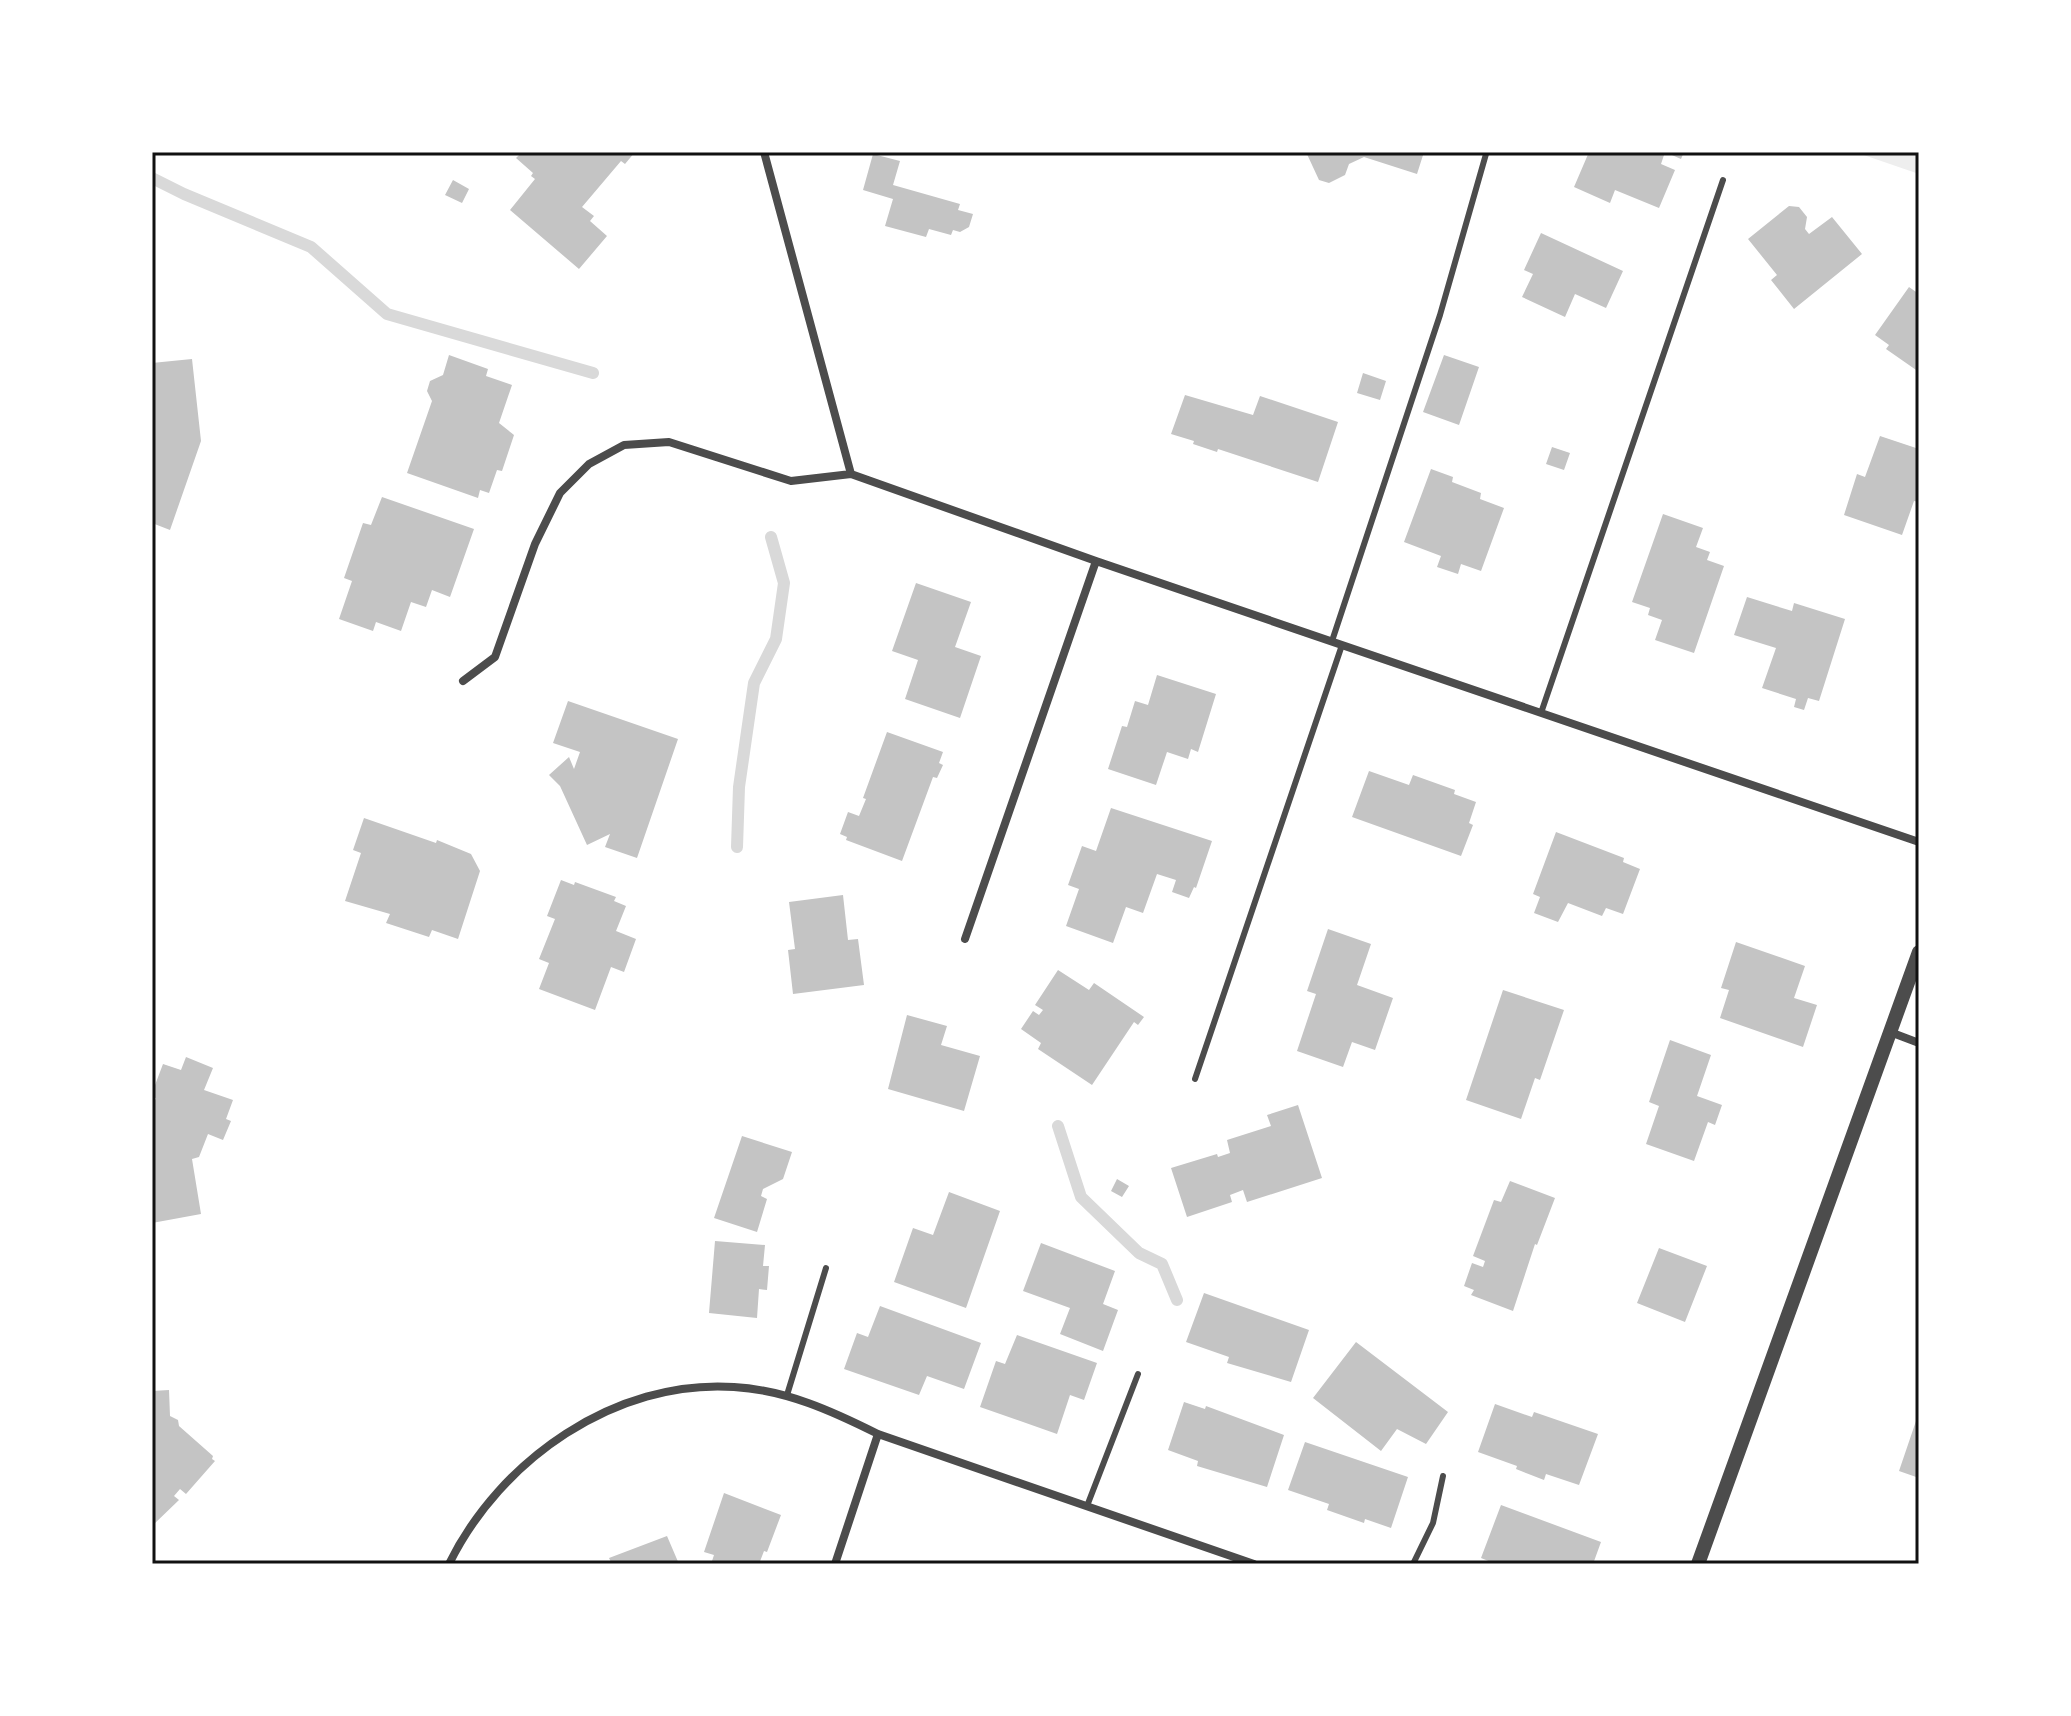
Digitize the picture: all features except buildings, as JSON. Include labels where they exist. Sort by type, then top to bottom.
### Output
[{"type":"street","points":[[764,152],[851,474]]},
{"type":"street","points":[[463,681],[495,657],[535,544],[560,493],[589,464],[624,445],[669,442],[791,481],[851,474],[1096,561],[1919,842]]},
{"type":"street","points":[[965,939],[1096,561]]},
{"type":"street","points":[[1698,1564],[1919,952]]},
{"type":"street","points":[[1890,1032],[1919,1043]]},
{"type":"street","points":[[449,1564],[484,1507],[518,1471],[557,1439],[600,1414],[642,1398],[687,1389],[733,1386],[787,1395],[878,1434],[1254,1564]]},
{"type":"street","points":[[835,1564],[878,1434]]},
{"type":"lane","points":[[1332,641],[1440,315],[1486,154]]},
{"type":"lane","points":[[1541,713],[1723,180]]},
{"type":"lane","points":[[1195,1079],[1342,645]]},
{"type":"lane","points":[[787,1395],[826,1268]]},
{"type":"lane","points":[[1087,1506],[1138,1374]]},
{"type":"lane","points":[[1413,1564],[1433,1523],[1443,1476]]},
{"type":"shaded area","points":[[1855,152],[1919,152],[1919,174]]},
{"type":"waterway","points":[[152,178],[311,247],[387,314],[593,373]]},
{"type":"waterway","points":[[737,847],[739,787],[754,683],[776,639],[784,583],[771,537]]},
{"type":"waterway","points":[[1058,1126],[1081,1197],[1139,1253],[1162,1264],[1177,1300]]}]
